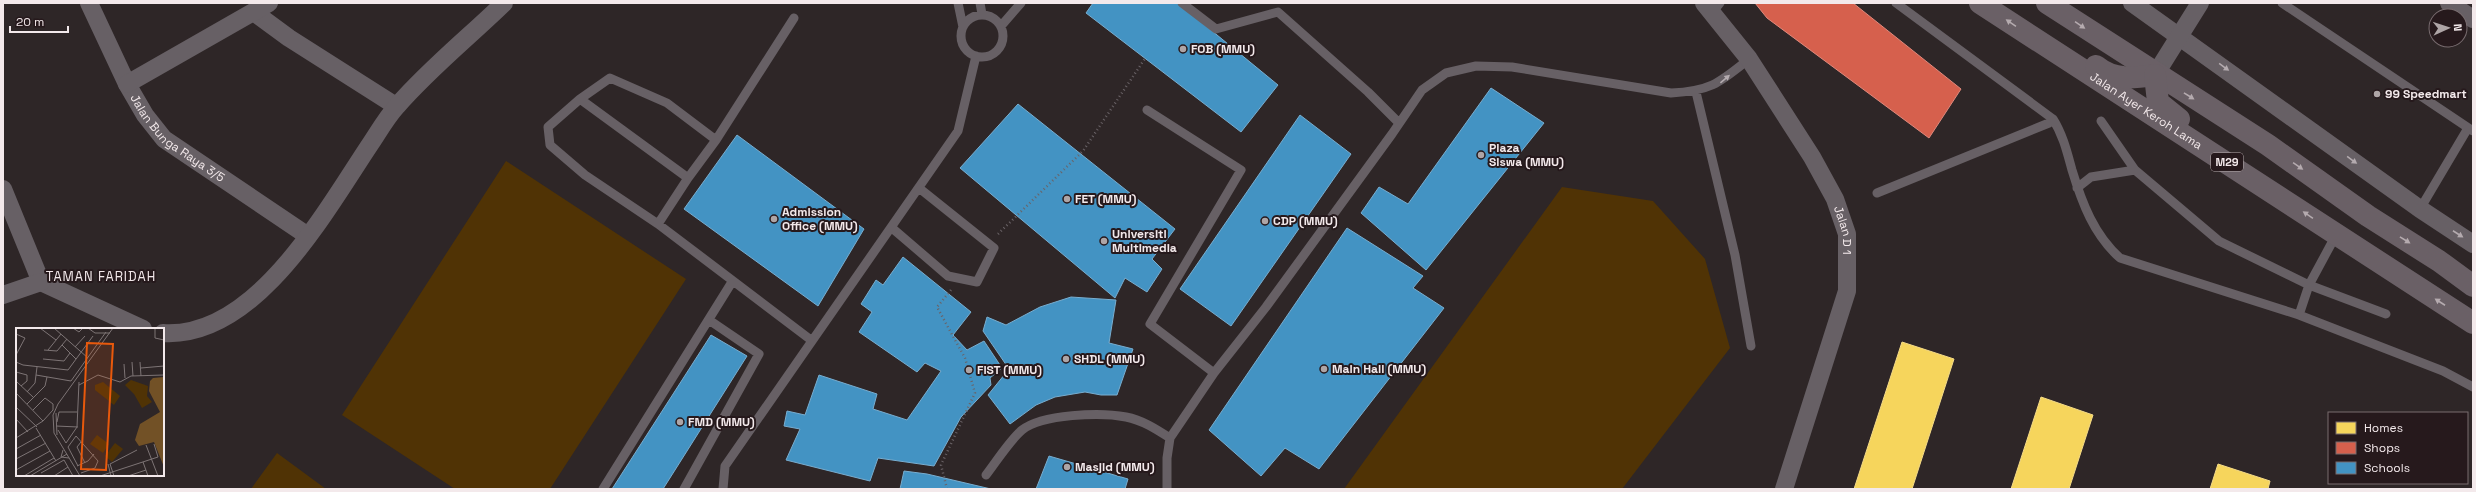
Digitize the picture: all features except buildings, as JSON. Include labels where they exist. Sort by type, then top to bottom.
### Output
[{"type":"main road","name":"Jalan Ayer Keroh Lama","points":[[1980,3],[2233,165],[2473,323]]},
{"type":"main road","points":[[2047,3],[2156,75],[2268,146],[2368,216],[2439,261],[2473,286]]},
{"type":"main road","points":[[2034,39],[2056,40],[2100,70],[2114,76],[2131,79],[2156,75]]},
{"type":"main road","points":[[2156,75],[2158,102],[2174,116],[2204,135],[2233,165]]},
{"type":"street","name":"Jalan Bunga Raya 3/5","points":[[89,3],[127,84],[145,115],[164,139],[308,236]]},
{"type":"street","points":[[164,333],[175,334],[199,328],[234,312],[265,288],[308,236],[396,106],[504,3]]},
{"type":"street","points":[[2132,3],[2181,36],[2420,210],[2473,244]]},
{"type":"street","points":[[2156,75],[2200,3]]},
{"type":"street","points":[[2449,3],[2473,19]]},
{"type":"street","name":"Jalan D 1","points":[[1712,6],[1749,59],[1815,164],[1835,200],[1847,234],[1847,291],[1784,489]]},
{"type":"street","points":[[127,84],[262,8],[289,38],[396,106]]},
{"type":"street","points":[[3,189],[41,282],[140,328]]},
{"type":"street","points":[[3,295],[41,282]]},
{"type":"lane","points":[[958,3],[963,27],[961,39],[966,50],[976,56],[986,57],[995,53],[1001,45],[1003,36],[1001,26],[993,17],[982,14],[970,18],[963,27]]},
{"type":"lane","points":[[980,3],[982,14]]},
{"type":"lane","points":[[1001,26],[1021,3]]},
{"type":"lane","points":[[1182,3],[1216,29],[1278,12],[1368,92],[1399,123]]},
{"type":"lane","points":[[1896,3],[2053,119],[2061,130],[2077,188],[2088,216],[2103,240],[2120,258],[2299,314],[2443,371],[2473,387]]},
{"type":"lane","points":[[2282,3],[2471,130],[2420,210]]},
{"type":"lane","points":[[658,224],[688,178],[716,140],[794,18]]},
{"type":"lane","points":[[723,489],[725,466],[811,340],[892,228],[958,131],[976,56]]},
{"type":"lane","points":[[1167,489],[1167,458],[1170,438],[1214,373],[1266,307],[1422,90],[1446,73],[1476,66],[1512,67],[1671,93],[1696,92],[1719,84],[1749,59]]},
{"type":"lane","points":[[716,140],[667,103],[610,78],[580,99],[548,127],[550,145],[585,175],[658,224],[732,282],[811,340]]},
{"type":"lane","points":[[1696,92],[1735,255],[1751,346]]},
{"type":"lane","points":[[580,99],[688,178]]},
{"type":"lane","points":[[1147,110],[1241,170],[1150,324],[1214,373]]},
{"type":"lane","points":[[1877,193],[2049,123],[2053,119]]},
{"type":"lane","points":[[2101,121],[2135,170],[2219,241],[2310,285],[2386,314]]},
{"type":"lane","points":[[2077,188],[2091,177],[2135,170]]},
{"type":"lane","points":[[892,228],[948,276],[977,282],[994,248],[919,188]]},
{"type":"lane","points":[[2299,314],[2310,285],[2337,234]]},
{"type":"lane","points":[[603,489],[732,282]]},
{"type":"lane","points":[[684,489],[759,354],[708,320]]},
{"type":"lane","points":[[986,475],[1022,430],[1049,418],[1082,415],[1126,417],[1148,424],[1170,438]]},
{"type":"path","points":[[995,238],[1083,150],[1146,57]]},
{"type":"path","points":[[947,489],[941,465],[975,393],[965,358],[937,307],[956,284]]},
{"type":"shaded area","points":[[506,161],[686,279],[550,489],[455,489],[342,415]]},
{"type":"shaded area","points":[[1562,187],[1653,201],[1705,259],[1730,348],[1622,489],[1344,489]]},
{"type":"shaded area","points":[[277,453],[326,489],[251,489]]},
{"type":"place","name":"FOB (MMU)","points":[[1183,49]]},
{"type":"place","name":"99 Speedmart","points":[[2377,94]]},
{"type":"place","name":"Plaza Siswa (MMU)","points":[[1481,155]]},
{"type":"place","name":"FET (MMU)","points":[[1067,199]]},
{"type":"place","name":"Admission Office (MMU)","points":[[774,219]]},
{"type":"place","name":"CDP (MMU)","points":[[1265,221]]},
{"type":"place","name":"Universiti Multimedia","points":[[1104,241]]},
{"type":"place","name":"SHDL (MMU)","points":[[1066,359]]},
{"type":"place","name":"Main Hall (MMU)","points":[[1324,369]]},
{"type":"place","name":"FIST (MMU)","points":[[969,370]]},
{"type":"place","name":"FMD (MMU)","points":[[680,422]]},
{"type":"place","name":"Masjid (MMU)","points":[[1067,467]]},
{"type":"district","name":"TAMAN FARIDAH","points":[[101,276]]}]
